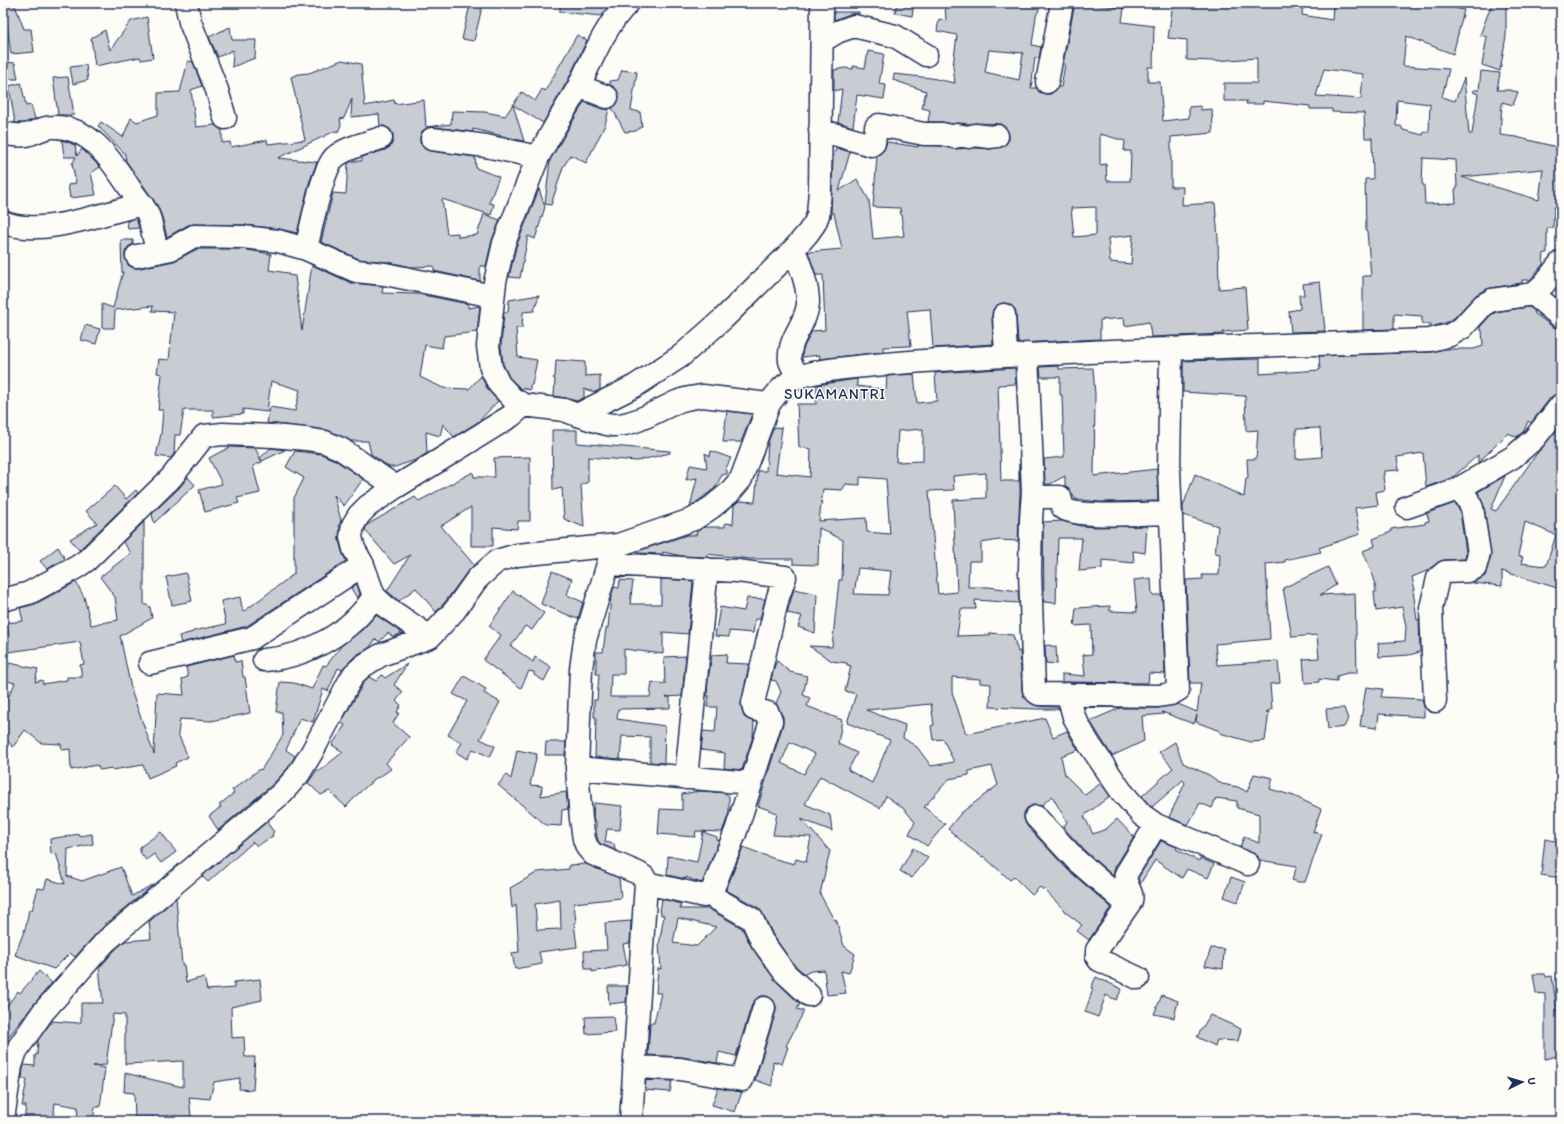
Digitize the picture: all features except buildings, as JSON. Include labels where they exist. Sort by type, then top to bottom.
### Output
[{"type":"street","points":[[186,3],[190,22],[217,90],[225,118]]},
{"type":"street","points":[[628,3],[620,11],[604,36],[579,86],[538,157],[504,244],[493,296],[488,346],[491,368],[499,384],[513,399],[524,405],[564,410],[612,425],[630,422],[692,397],[703,396],[770,404]]},
{"type":"street","points":[[577,415],[636,386],[681,356],[724,318],[794,249],[815,223],[818,214],[820,190],[822,3]]},
{"type":"street","points":[[1047,82],[1062,3]]},
{"type":"street","points":[[822,41],[837,32],[854,26],[895,36],[926,55]]},
{"type":"street","points":[[579,86],[607,97]]},
{"type":"street","points":[[820,130],[870,145],[874,143],[876,127],[879,125],[924,134],[942,134],[955,137],[957,135],[969,137],[975,135],[989,137],[997,136]]},
{"type":"street","points":[[3,133],[23,135],[31,134],[46,127],[52,126],[82,134],[96,143],[110,159],[142,204],[150,220],[147,254],[179,246],[189,238],[202,235],[243,236],[265,239],[306,249],[356,271],[385,274],[493,296]]},
{"type":"street","points":[[306,249],[325,175],[330,162],[336,156],[346,151],[381,138]]},
{"type":"street","points":[[432,139],[486,146],[538,157]]},
{"type":"street","points":[[3,222],[13,226],[44,227],[93,217],[142,204]]},
{"type":"street","points":[[794,249],[803,275],[808,303],[802,322],[793,338],[791,348],[790,362],[799,377]]},
{"type":"street","points":[[3,1119],[11,1066],[16,1051],[48,1006],[106,941],[281,794],[298,775],[312,752],[335,705],[354,674],[363,666],[381,655],[430,637],[455,610],[477,578],[497,561],[517,554],[618,544],[694,519],[712,507],[729,493],[741,479],[770,404],[775,396],[785,385],[799,377],[835,369],[860,366],[1016,355],[1171,348],[1296,346],[1430,340],[1450,335],[1462,328],[1483,306],[1492,300],[1533,294],[1544,284],[1561,262]]},
{"type":"street","points":[[1533,294],[1561,317]]},
{"type":"street","points":[[1004,315],[1016,355],[1033,497],[1031,520],[1031,577],[1034,690],[1039,694],[1158,696],[1171,694],[1178,690],[1169,470],[1171,348]]},
{"type":"street","points":[[430,637],[379,601],[354,549],[351,536],[353,525],[358,515],[368,506],[511,416],[524,405]]},
{"type":"street","points":[[1407,508],[1458,489],[1513,457],[1526,447],[1561,406]]},
{"type":"street","points":[[3,600],[28,593],[77,567],[87,560],[171,478],[204,436],[223,434],[273,436],[325,442],[341,449],[396,487]]},
{"type":"street","points":[[1435,701],[1431,608],[1438,578],[1445,572],[1468,571],[1475,568],[1479,553],[1470,502],[1458,489]]},
{"type":"street","points":[[1033,497],[1060,497],[1063,508],[1075,513],[1171,513]]},
{"type":"street","points":[[618,544],[608,564],[585,640],[581,669],[577,768],[581,819],[584,840],[587,847],[593,854],[638,873],[644,877],[646,883],[631,1121]]},
{"type":"street","points":[[608,564],[737,571],[785,577],[778,597],[753,703],[754,709],[768,713],[771,721],[736,831],[712,891],[704,896],[646,883]]},
{"type":"street","points":[[150,663],[252,638],[363,565]]},
{"type":"street","points":[[686,778],[707,569]]},
{"type":"street","points":[[264,660],[290,656],[308,650],[322,643],[356,619],[366,608],[379,601]]},
{"type":"street","points":[[1068,694],[1074,716],[1089,744],[1121,791],[1142,815],[1156,825],[1248,864]]},
{"type":"street","points":[[577,768],[751,783]]},
{"type":"street","points":[[1036,817],[1077,861],[1128,906]]},
{"type":"street","points":[[1138,978],[1099,960],[1097,957],[1097,950],[1132,898],[1125,882],[1126,874],[1156,825]]},
{"type":"street","points":[[708,894],[752,919],[762,941],[785,973],[809,995]]},
{"type":"street","points":[[634,1067],[680,1069],[742,1080],[764,1008]]},
{"type":"district","name":"SUKAMANTRI","points":[[835,394]]}]
